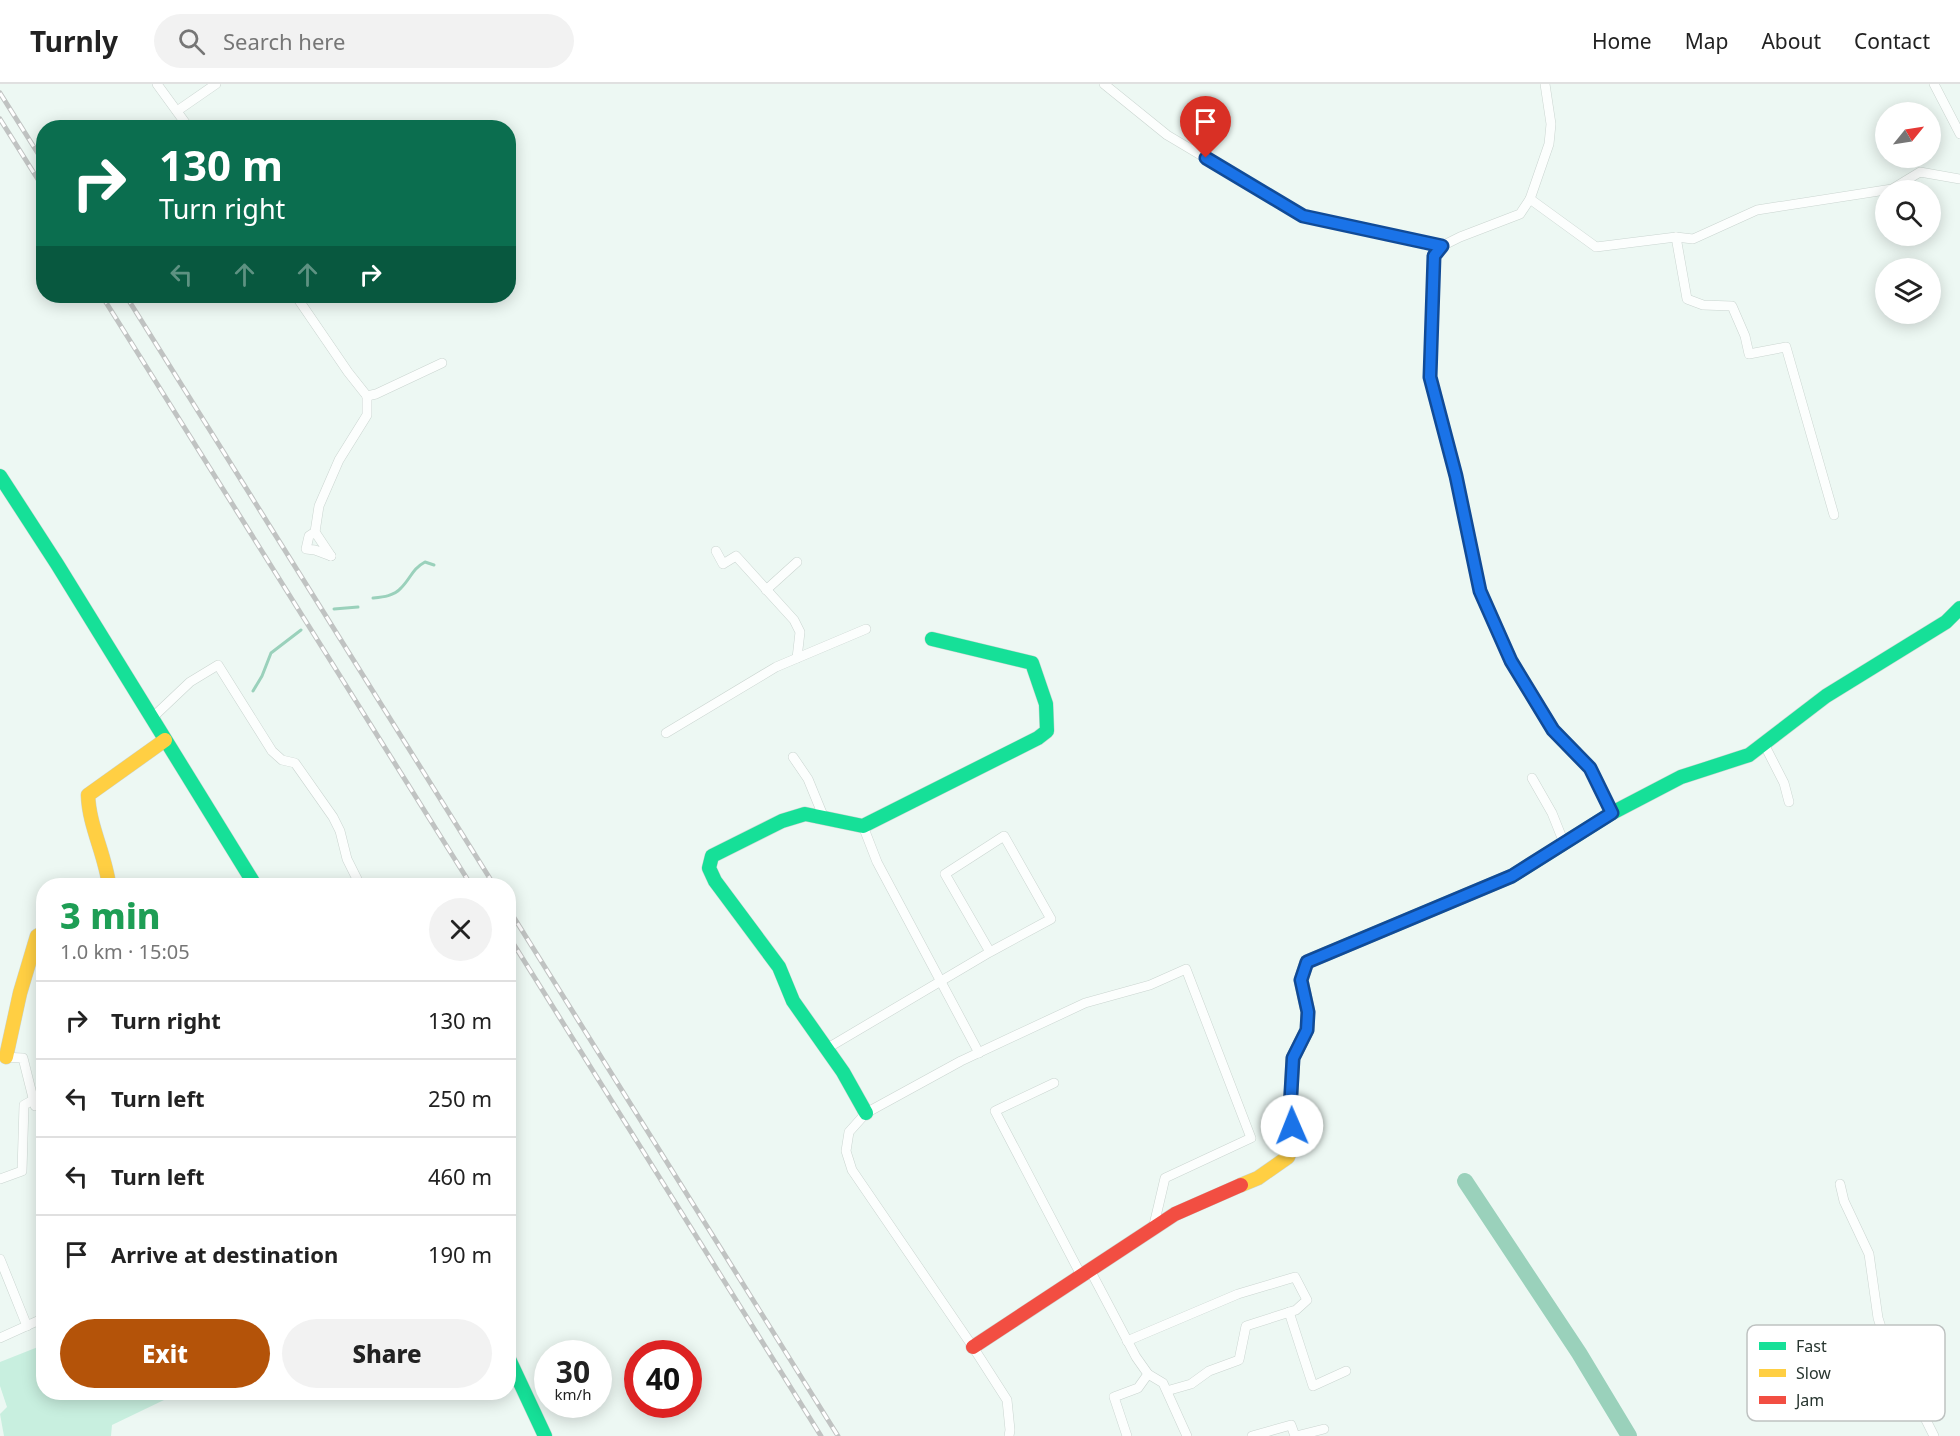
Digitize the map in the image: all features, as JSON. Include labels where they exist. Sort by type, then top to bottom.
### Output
[{"type":"street","points":[[157,84],[183,120]]},
{"type":"street","points":[[177,111],[216,84]]},
{"type":"street","points":[[1104,84],[1167,135],[1303,216],[1442,246]]},
{"type":"street","points":[[1545,84],[1551,124],[1549,144],[1530,199],[1520,214],[1442,246],[1434,256],[1430,377],[1456,476],[1480,591],[1511,661],[1553,730],[1590,768],[1612,813]]},
{"type":"street","points":[[1934,84],[1960,134]]},
{"type":"street","points":[[1530,199],[1596,247],[1676,237],[1693,239],[1757,210],[1892,189],[1920,172],[1960,178]]},
{"type":"street","points":[[1676,237],[1687,299],[1703,304],[1732,306],[1745,336],[1749,354],[1786,347],[1834,515]]},
{"type":"street","points":[[301,303],[367,396],[367,415],[339,460],[319,506],[315,532]]},
{"type":"street","points":[[367,396],[442,363]]},
{"type":"street","points":[[0,476],[57,564],[251,878]]},
{"type":"street","points":[[716,551],[723,564],[736,556],[794,620],[800,632],[797,658]]},
{"type":"street","points":[[766,590],[797,562]]},
{"type":"street","points":[[973,1347],[1175,1214],[1258,1178],[1288,1157],[1293,1141],[1290,1110],[1293,1058],[1307,1030],[1308,1012],[1301,980],[1307,962],[1512,876],[1612,813],[1681,777],[1749,755],[1826,696],[1946,622],[1960,608]]},
{"type":"street","points":[[666,734],[776,667],[866,629]]},
{"type":"street","points":[[866,1113],[843,1072],[794,1001],[778,967],[715,881],[709,868],[712,856],[782,821],[805,814],[863,826],[1038,738],[1047,731],[1049,714],[1032,663],[932,639]]},
{"type":"street","points":[[152,718],[190,682],[218,665],[272,751],[282,760],[295,763],[333,817],[340,831],[347,859],[356,878]]},
{"type":"street","points":[[109,878],[108,868],[87,810],[88,795],[165,740]]},
{"type":"street","points":[[1764,744],[1784,783],[1789,802]]},
{"type":"street","points":[[793,756],[808,779],[824,818]]},
{"type":"street","points":[[1532,778],[1552,813],[1564,843]]},
{"type":"street","points":[[863,826],[877,862],[979,1053]]},
{"type":"street","points":[[826,1049],[990,952],[1051,919],[1004,836],[945,874],[990,952]]},
{"type":"street","points":[[36,939],[3,1057],[22,1058],[34,1106],[36,1105]]},
{"type":"street","points":[[1009,1436],[1007,1400],[852,1170],[846,1151],[849,1132],[866,1113],[896,1095],[979,1053],[1085,1003],[1150,985],[1186,969],[1251,1138],[1165,1178],[1153,1229]]},
{"type":"street","points":[[1054,1083],[995,1111],[1085,1273],[1148,1374],[1163,1383],[1187,1436]]},
{"type":"street","points":[[0,1179],[22,1171],[24,1104],[33,1100]]},
{"type":"street","points":[[1840,1184],[1844,1201],[1869,1254],[1880,1325]]},
{"type":"street","points":[[0,1259],[27,1326]]},
{"type":"street","points":[[1127,1341],[1238,1294],[1294,1277],[1307,1300],[1296,1310],[1246,1326],[1239,1360],[1209,1371],[1191,1384],[1170,1390]]},
{"type":"street","points":[[1289,1312],[1313,1386],[1346,1371]]},
{"type":"street","points":[[0,1338],[36,1322]]},
{"type":"street","points":[[1127,1436],[1114,1398],[1138,1388],[1148,1374]]},
{"type":"street","points":[[516,1376],[541,1435]]},
{"type":"street","points":[[1926,1421],[1934,1436]]},
{"type":"street","points":[[1252,1436],[1291,1425],[1296,1436],[1324,1429]]},
{"type":"green space","points":[[36,1348],[36,1400],[164,1400],[112,1425],[111,1436],[4,1436],[0,1414],[7,1407],[0,1386],[0,1362]]},
{"type":"waterway","points":[[373,598],[388,596],[398,591],[425,562],[434,565]]},
{"type":"waterway","points":[[334,609],[358,607]]},
{"type":"waterway","points":[[253,691],[271,653],[301,630]]},
{"type":"waterway","points":[[1465,1181],[1579,1353],[1629,1436]]},
{"type":"railway","points":[[0,93],[36,150]]},
{"type":"railway","points":[[0,119],[36,176]]},
{"type":"railway","points":[[106,303],[467,878]]},
{"type":"railway","points":[[130,303],[490,878]]},
{"type":"railway","points":[[516,921],[838,1436]]},
{"type":"railway","points":[[516,948],[821,1436]]},
{"type":"traffic: fast","points":[[0,476],[57,564],[251,878]]},
{"type":"traffic: fast","points":[[1326,954],[1512,876],[1612,813],[1681,777],[1749,755],[1826,696],[1946,622],[1960,608]]},
{"type":"traffic: fast","points":[[866,1113],[843,1072],[793,1001],[779,967],[715,881],[709,868],[712,856],[782,821],[805,814],[863,826],[1038,738],[1047,731],[1046,704],[1032,663],[932,639]]},
{"type":"traffic: fast","points":[[516,1374],[545,1436]]},
{"type":"traffic: slow","points":[[107,878],[91,818],[88,795],[165,740]]},
{"type":"traffic: slow","points":[[6,1057],[20,993],[36,939]]},
{"type":"traffic: slow","points":[[1241,1185],[1258,1178],[1288,1157],[1293,1141],[1290,1110],[1293,1058],[1307,1030],[1308,1012],[1301,980],[1307,962],[1326,954]]},
{"type":"traffic: jam","points":[[973,1347],[1175,1214],[1241,1185]]},
{"type":"route","points":[[1206,158],[1303,216],[1442,246],[1434,256],[1430,377],[1456,476],[1480,591],[1511,661],[1553,730],[1590,768],[1612,813],[1512,876],[1307,962],[1301,980],[1308,1012],[1307,1030],[1293,1058],[1290,1110],[1292,1126]]}]
